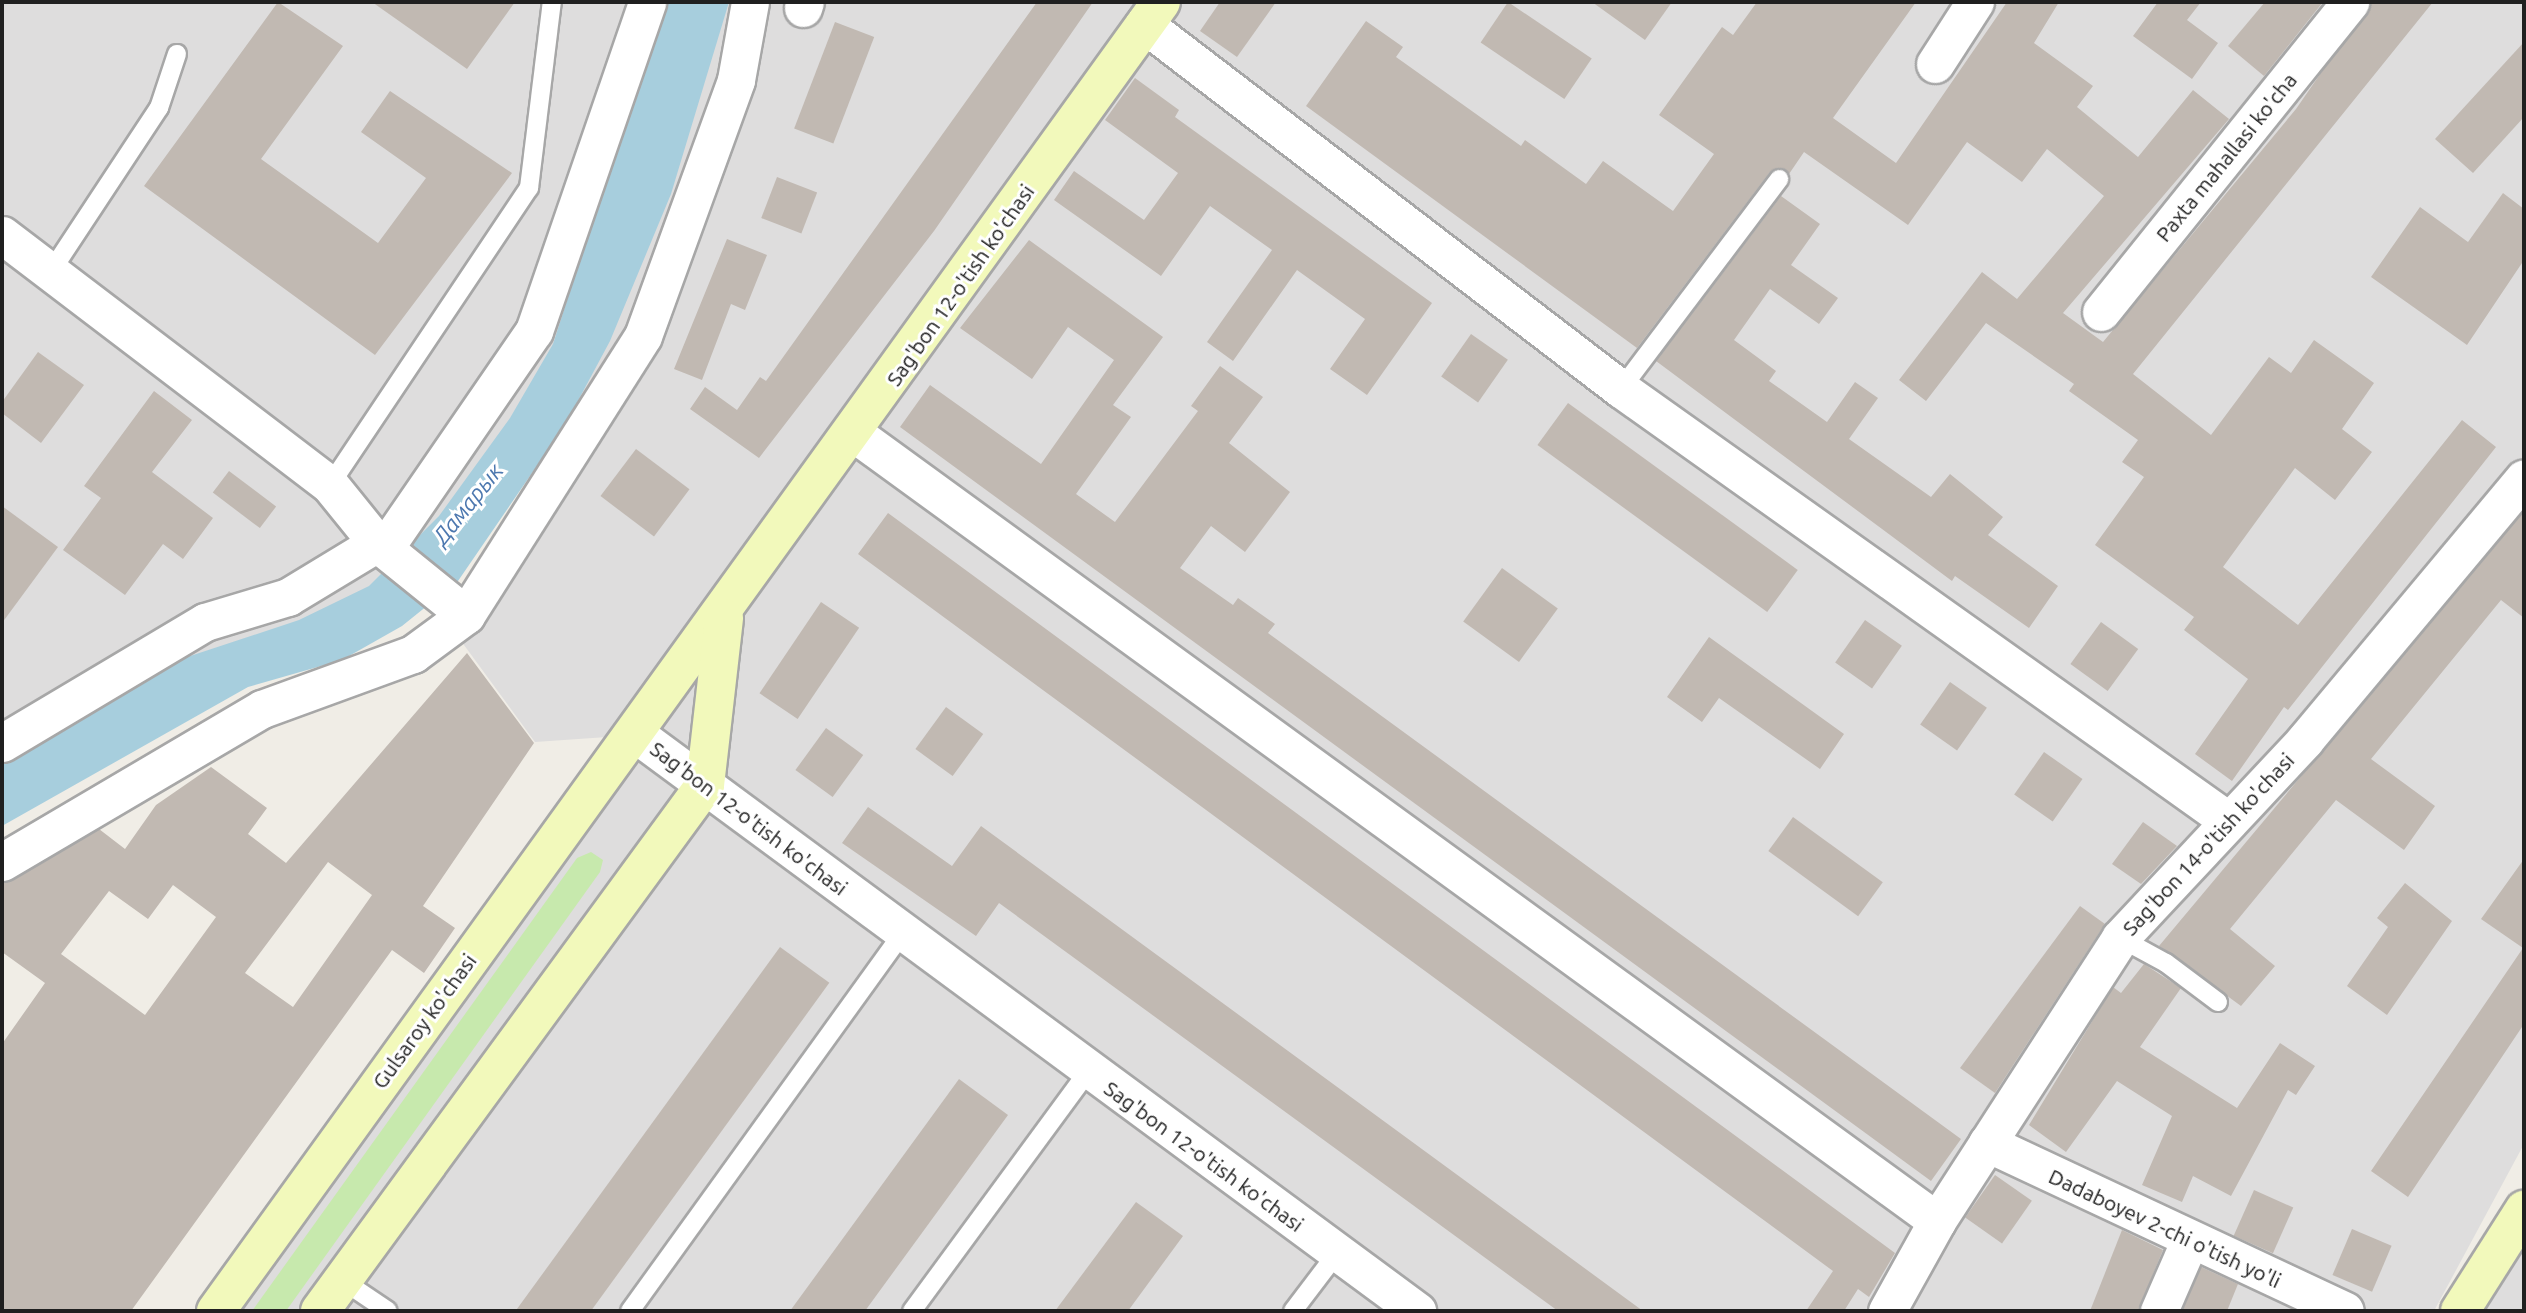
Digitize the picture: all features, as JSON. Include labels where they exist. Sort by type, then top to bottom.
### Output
[{"type":"main road","name":"Sag'bon 12-o'tish ko'chasi","points":[[637,735],[1153,13]]},
{"type":"main road","points":[[320,1311],[705,785],[724,614]]},
{"type":"main road","name":"Gulsaroy ko'chasi","points":[[216,1311],[637,735]]},
{"type":"main road","points":[[2460,1311],[2524,1210]]},
{"type":"street","points":[[2,743],[205,622],[288,597],[381,546],[534,331],[647,2]]},
{"type":"street","points":[[2,862],[262,709],[413,654],[466,615],[643,336],[736,80],[750,2]]},
{"type":"street","points":[[1935,64],[1975,2]]},
{"type":"street","name":"Paxta mahallasi ko'cha","points":[[2101,312],[2350,2]]},
{"type":"street","points":[[1153,13],[1621,389],[2226,819]]},
{"type":"street","points":[[2,235],[330,485],[381,546],[466,615]]},
{"type":"street","points":[[855,433],[1937,1222]]},
{"type":"street","name":"Sag'bon 14-o'tish ko'chasi","points":[[1888,1311],[1937,1222],[2120,938],[2226,819],[2305,740],[2524,478]]},
{"type":"street","name":"Sag'bon 12-o'tish ko'chasi","points":[[637,735],[1087,1071],[1417,1311]]},
{"type":"street","name":"Dadaboyev 2-chi o'tish yo'li","points":[[1987,1143],[2189,1242],[2345,1311]]},
{"type":"street","points":[[2159,1311],[2189,1242]]},
{"type":"lane","points":[[330,485],[529,188],[552,2]]},
{"type":"lane","points":[[50,272],[159,108],[177,54]]},
{"type":"lane","points":[[1621,389],[1779,179]]},
{"type":"lane","points":[[630,1311],[903,933]]},
{"type":"lane","points":[[2120,938],[2166,962],[2218,1002]]},
{"type":"lane","points":[[912,1311],[1087,1071]]},
{"type":"lane","points":[[1293,1311],[1337,1253]]},
{"type":"lane","points":[[342,1280],[388,1311]]},
{"type":"shaded area","points":[[2,2],[696,2],[613,258],[406,582],[2,789]]},
{"type":"shaded area","points":[[698,2],[2524,2],[2524,1144],[2434,1311],[216,1311],[636,735],[535,742],[453,630],[564,463],[526,437]]},
{"type":"shaded area","points":[[2524,1216],[2524,1311],[2476,1311]]},
{"type":"green space","points":[[591,852],[603,860],[600,872],[286,1311],[252,1311],[577,858]]},
{"type":"water","name":"Дамарык","points":[[663,2],[729,2],[671,194],[610,341],[565,425],[458,581],[402,626],[342,660],[248,687],[2,826],[2,762],[166,664],[299,620],[369,586],[439,516],[510,418],[553,344]]},
{"type":"building","points":[[278,2],[343,46],[261,159],[378,243],[426,178],[361,132],[390,91],[512,173],[375,355],[144,186]]},
{"type":"building","points":[[372,2],[515,2],[467,69]]},
{"type":"building","points":[[1037,2],[1093,2],[934,231],[759,458],[690,409],[705,387],[737,410],[760,377],[766,381]]},
{"type":"building","points":[[1220,2],[1276,2],[1237,57],[1200,31]]},
{"type":"building","points":[[1508,2],[1592,58],[1564,99],[1481,43]]},
{"type":"building","points":[[1592,2],[1672,2],[1645,40]]},
{"type":"building","points":[[1757,2],[1916,2],[1833,118],[1896,163],[2007,2],[2059,2],[2034,43],[2093,86],[2077,107],[2138,157],[2193,90],[2229,119],[2063,313],[2103,342],[2296,109],[2370,2],[2433,2],[2133,374],[2211,435],[2269,357],[2291,373],[2314,340],[2374,383],[2342,429],[2372,452],[2335,500],[2295,468],[2223,567],[2298,625],[2462,420],[2496,447],[2288,710],[2284,707],[2232,781],[2195,754],[2248,679],[2184,630],[2194,617],[2095,545],[2144,477],[2122,462],[2138,440],[2069,391],[2074,384],[1986,323],[1926,401],[1899,380],[1982,272],[2017,299],[2104,196],[2047,149],[2022,182],[1967,142],[1908,225],[1804,152],[1789,174],[1780,168],[1770,172],[1637,348],[1306,106],[1366,21],[1403,47],[1396,57],[1521,146],[1525,140],[1586,184],[1603,161],[1673,211],[1714,154],[1659,115],[1722,27],[1733,35]]},
{"type":"building","points":[[2158,2],[2201,2],[2187,20],[2218,43],[2192,79],[2133,36]]},
{"type":"building","points":[[2265,2],[2323,2],[2264,76],[2228,46]]},
{"type":"building","points":[[835,22],[874,37],[833,143],[794,128]]},
{"type":"building","points":[[2524,42],[2524,117],[2473,173],[2435,139]]},
{"type":"building","points":[[1135,78],[1179,110],[1175,117],[1432,303],[1367,395],[1330,369],[1365,319],[1297,270],[1233,361],[1207,342],[1272,250],[1210,206],[1161,276],[1054,200],[1074,171],[1144,220],[1178,173],[1105,120]]},
{"type":"building","points":[[777,177],[817,192],[801,233],[761,218]]},
{"type":"building","points":[[2503,193],[2524,209],[2524,260],[2467,345],[2371,277],[2420,207],[2468,242]]},
{"type":"building","points":[[1781,196],[1820,224],[1791,265],[1838,298],[1819,324],[1770,289],[1734,340],[1776,371],[1769,381],[1827,422],[1855,382],[1878,398],[1849,439],[1931,497],[1950,474],[2003,517],[1988,535],[2058,586],[2029,628],[1955,576],[1952,581],[1656,361]]},
{"type":"building","points":[[727,239],[767,255],[745,310],[731,304],[702,380],[674,369]]},
{"type":"building","points":[[1029,240],[1163,337],[1113,405],[1131,417],[1076,494],[1115,522],[1198,411],[1191,406],[1220,366],[1263,397],[1229,443],[1290,492],[1245,552],[1211,526],[1180,568],[1233,605],[1238,598],[1275,624],[1268,633],[1961,1139],[1931,1181],[900,427],[930,385],[1041,464],[1114,360],[1068,327],[1032,379],[960,328]]},
{"type":"building","points":[[1471,334],[1508,360],[1478,402],[1441,377]]},
{"type":"building","points":[[38,352],[84,385],[41,443],[2,413],[2,402]]},
{"type":"building","points":[[154,391],[192,420],[152,472],[213,518],[183,559],[163,544],[125,595],[63,550],[101,498],[84,486]]},
{"type":"building","points":[[1568,403],[1798,570],[1767,612],[1537,445]]},
{"type":"building","points":[[636,449],[690,489],[654,536],[600,496]]},
{"type":"building","points":[[229,471],[276,507],[260,528],[213,493]]},
{"type":"building","points":[[2,506],[58,547],[2,623]]},
{"type":"building","points":[[2524,510],[2524,618],[2501,600],[2371,759],[2435,806],[2404,850],[2336,800],[2230,929],[2275,966],[2241,1006],[2159,946]]},
{"type":"building","points":[[888,513],[1895,1253],[1869,1297],[1858,1289],[1844,1311],[1806,1311],[1833,1271],[858,554]]},
{"type":"building","points":[[1502,568],[1558,609],[1519,662],[1463,621]]},
{"type":"building","points":[[821,602],[859,628],[798,719],[759,693]]},
{"type":"building","points":[[1865,620],[1902,646],[1872,688],[1835,663]]},
{"type":"building","points":[[2101,622],[2138,649],[2108,691],[2070,664]]},
{"type":"building","points":[[1709,637],[1844,734],[1820,769],[1719,698],[1702,722],[1667,697]]},
{"type":"building","points":[[467,653],[534,743],[423,906],[455,928],[424,973],[392,950],[131,1311],[2,1311],[2,1044],[45,983],[2,952],[2,883],[99,829],[125,849],[156,805],[211,767],[267,808],[248,834],[286,863]],"holes":[[[328,862],[372,895],[293,1007],[245,973]],[[173,885],[216,917],[145,1015],[61,954],[109,891],[148,919]]]},
{"type":"building","points":[[1950,682],[1987,708],[1957,750],[1920,725]]},
{"type":"building","points":[[946,707],[983,734],[953,776],[915,749]]},
{"type":"building","points":[[826,728],[863,755],[833,797],[795,770]]},
{"type":"building","points":[[2044,752],[2083,779],[2053,822],[2014,795]]},
{"type":"building","points":[[868,807],[952,866],[981,826],[1643,1311],[1558,1311],[999,903],[976,936],[842,843]]},
{"type":"building","points":[[1793,817],[1883,882],[1858,916],[1768,851]]},
{"type":"building","points":[[2143,822],[2177,846],[2141,884],[2112,864]]},
{"type":"building","points":[[2524,859],[2524,1024],[2408,1197],[2371,1171],[2523,948],[2481,919]]},
{"type":"building","points":[[2405,883],[2452,921],[2387,1015],[2347,986],[2388,927],[2377,918]]},
{"type":"building","points":[[2080,906],[2105,924],[1995,1093],[1960,1068]]},
{"type":"building","points":[[780,947],[829,983],[591,1311],[516,1311]]},
{"type":"building","points":[[2144,964],[2181,988],[2140,1047],[2237,1108],[2280,1043],[2315,1066],[2296,1095],[2288,1090],[2231,1196],[2193,1176],[2182,1202],[2142,1185],[2172,1116],[2117,1081],[2066,1152],[2029,1125],[2113,987],[2121,993]]},
{"type":"building","points":[[959,1079],[1008,1115],[865,1311],[790,1311]]},
{"type":"building","points":[[1995,1175],[2032,1201],[2002,1243],[1965,1218]]},
{"type":"building","points":[[2254,1190],[2293,1207],[2273,1253],[2234,1236]]},
{"type":"building","points":[[1136,1202],[1183,1236],[1128,1311],[1055,1311]]},
{"type":"building","points":[[2352,1229],[2392,1246],[2372,1292],[2332,1275]]},
{"type":"building","points":[[2122,1230],[2163,1250],[2138,1311],[2090,1311]]},
{"type":"building","points":[[2201,1267],[2238,1284],[2227,1311],[2182,1311]]}]
